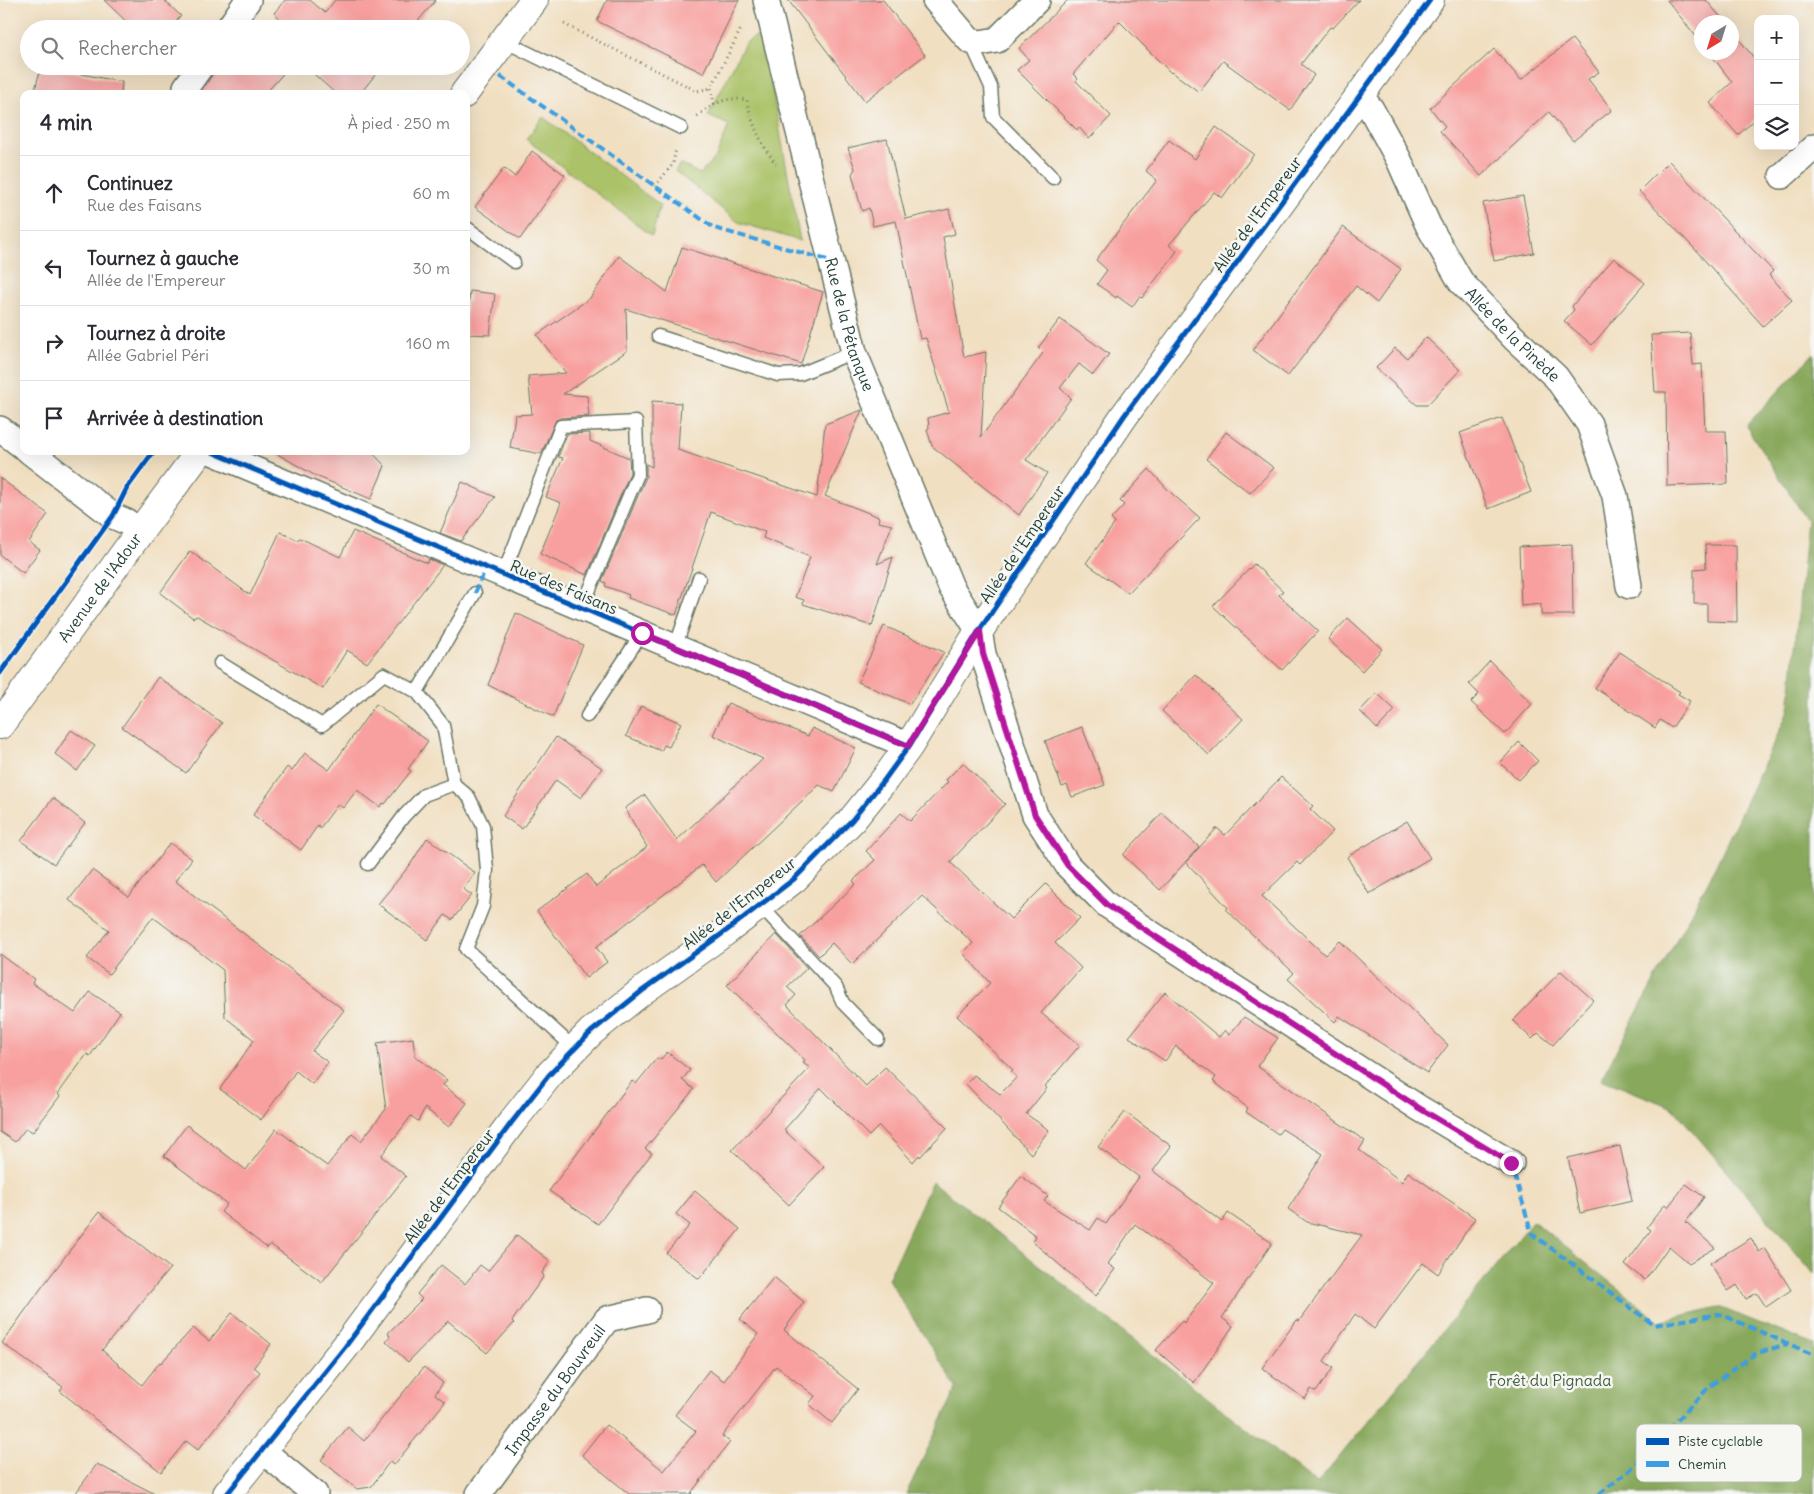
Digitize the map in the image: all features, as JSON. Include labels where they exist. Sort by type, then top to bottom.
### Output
[{"type":"street","points":[[234,20],[248,0]]},
{"type":"street","points":[[467,90],[534,0]]},
{"type":"street","name":"Rue de la Pétanque","points":[[766,0],[854,352],[951,587],[980,631]]},
{"type":"street","points":[[935,0],[970,42],[980,43],[997,40],[1037,0]]},
{"type":"street","name":"Allée de l'Empereur","points":[[227,1494],[345,1347],[549,1075],[591,1032],[642,990],[794,879],[852,820],[886,779],[980,631],[1124,416],[1430,0]]},
{"type":"street","points":[[186,86],[194,75]]},
{"type":"street","name":"Allée de la Pinède","points":[[1360,96],[1371,109],[1399,160],[1428,225],[1461,282],[1514,338],[1556,377],[1589,424],[1615,496],[1629,586]]},
{"type":"street","points":[[1782,176],[1814,148]]},
{"type":"street","points":[[0,428],[20,444]]},
{"type":"street","points":[[35,455],[113,516],[127,522],[139,533]]},
{"type":"street","name":"Avenue de l'Adour","points":[[0,725],[197,455]]},
{"type":"street","name":"Rue des Faisans","points":[[219,455],[908,746]]},
{"type":"street","points":[[980,631],[983,654],[1035,815],[1068,866],[1107,905],[1410,1103],[1511,1163]]},
{"type":"street","name":"Impasse du Bouvreuil","points":[[479,1494],[607,1319],[646,1310]]},
{"type":"street","points":[[262,1450],[315,1494]]},
{"type":"lane","points":[[504,41],[681,128]]},
{"type":"lane","points":[[970,42],[992,87],[993,116],[1053,178]]},
{"type":"lane","points":[[470,230],[514,262]]},
{"type":"lane","points":[[658,336],[778,375],[800,374],[854,352]]},
{"type":"lane","points":[[503,575],[561,426],[636,422],[638,474],[582,608]]},
{"type":"lane","points":[[675,648],[699,578]]},
{"type":"lane","points":[[417,692],[475,593]]},
{"type":"lane","points":[[587,716],[642,633]]},
{"type":"lane","points":[[220,663],[322,725],[384,674],[417,692],[444,725],[454,784],[469,797],[483,826],[487,870],[483,906],[466,949],[575,1049]]},
{"type":"lane","points":[[368,864],[404,816],[424,795],[454,784]]},
{"type":"lane","points":[[760,905],[836,987],[843,1003],[878,1039]]},
{"type":"path","points":[[714,104],[711,88],[744,23]]},
{"type":"path","points":[[564,24],[697,91],[711,88]]},
{"type":"path","points":[[656,186],[673,164],[681,128],[714,104],[733,98],[747,100],[751,119],[763,147],[778,167]]},
{"type":"green space","points":[[762,33],[800,241],[738,222],[675,171],[680,164],[700,174],[716,157],[729,125],[708,116],[745,43]]},
{"type":"green space","points":[[543,117],[660,205],[652,236],[526,139]]},
{"type":"green space","points":[[1814,353],[1814,1274],[1673,1108],[1601,1079],[1710,878],[1789,710],[1807,520],[1746,426]]},
{"type":"green space","name":"Forêt du Pignada","points":[[932,1181],[1317,1484],[1533,1221],[1659,1321],[1719,1307],[1814,1345],[1814,1494],[906,1494],[957,1388],[888,1279]]},
{"type":"building","points":[[104,0],[164,0],[181,16],[177,20],[125,20]]},
{"type":"building","points":[[285,0],[310,0],[325,13],[335,0],[436,0],[419,20],[281,20],[274,13]]},
{"type":"building","points":[[607,0],[739,0],[703,73],[597,21]]},
{"type":"building","points":[[788,0],[883,0],[925,55],[865,101]]},
{"type":"building","points":[[1068,0],[1359,0],[1333,28],[1330,27],[1301,64],[1314,75],[1290,110],[1223,61],[1199,92],[1171,73],[1119,21],[1073,74],[1078,79],[1076,81],[1111,116],[1089,139],[1079,127],[1077,130],[1017,70],[1029,60],[1019,48]]},
{"type":"building","points":[[1667,0],[1706,0],[1719,15],[1694,15],[1694,34]]},
{"type":"building","points":[[1572,39],[1599,72],[1588,79],[1612,110],[1573,141],[1549,112],[1481,176],[1440,131],[1445,126],[1430,108],[1494,49],[1521,80]]},
{"type":"building","points":[[1739,39],[1754,58],[1754,121],[1738,135],[1710,103],[1732,82],[1715,60],[1739,60]]},
{"type":"building","points":[[39,75],[87,75],[122,82],[121,90],[35,90]]},
{"type":"building","points":[[212,75],[282,75],[269,90],[202,90]]},
{"type":"building","points":[[315,75],[375,75],[363,90],[332,90]]},
{"type":"building","points":[[1216,127],[1254,154],[1222,198],[1214,192],[1169,245],[1177,251],[1142,298],[1139,297],[1132,307],[1097,284],[1107,270],[1096,260],[1157,180],[1146,171],[1169,140],[1195,159]]},
{"type":"building","points":[[887,139],[906,219],[949,209],[955,234],[943,237],[964,357],[986,352],[981,437],[1043,353],[1038,348],[1060,319],[1109,354],[1093,375],[1079,364],[1060,388],[1071,398],[1026,460],[1047,473],[1019,515],[932,446],[927,429],[929,428],[928,418],[949,412],[926,338],[920,339],[896,221],[873,226],[869,208],[862,211],[852,174],[855,169],[848,148]]},
{"type":"building","points":[[532,151],[565,175],[520,239],[475,207],[504,168],[515,177]]},
{"type":"building","points":[[1669,161],[1773,271],[1769,275],[1792,300],[1763,326],[1692,246],[1639,191]]},
{"type":"building","points":[[1523,196],[1534,253],[1494,261],[1483,203]]},
{"type":"building","points":[[1343,227],[1401,269],[1377,303],[1356,286],[1288,376],[1253,350]]},
{"type":"building","points":[[682,247],[823,292],[801,364],[626,309],[627,351],[563,394],[587,396],[589,416],[556,420],[541,454],[510,448],[515,415],[532,414],[528,376],[566,373],[537,335],[590,298],[619,256],[667,292]]},
{"type":"building","points":[[1614,258],[1645,283],[1592,345],[1564,321],[1574,310],[1572,306]]},
{"type":"building","points":[[470,291],[495,294],[490,335],[470,334]]},
{"type":"building","points":[[1690,333],[1693,365],[1702,364],[1705,431],[1726,431],[1728,484],[1667,486],[1666,392],[1655,392],[1651,335]]},
{"type":"building","points":[[1426,337],[1460,370],[1427,405],[1417,405],[1376,368],[1395,348],[1407,358]]},
{"type":"building","points":[[652,401],[681,403],[678,450],[817,497],[825,424],[862,410],[825,496],[879,517],[878,522],[892,525],[877,564],[893,557],[872,626],[803,604],[804,600],[795,597],[810,557],[763,538],[765,532],[711,512],[676,615],[628,598],[629,595],[605,586],[606,583],[602,581],[646,477],[646,464],[652,467]]},
{"type":"building","points":[[1502,418],[1531,492],[1488,509],[1460,433]]},
{"type":"building","points":[[1226,432],[1274,468],[1250,493],[1206,459]]},
{"type":"building","points":[[590,433],[590,441],[629,458],[630,473],[587,575],[540,554],[561,503],[546,497],[563,458],[558,457],[567,434]]},
{"type":"building","points":[[279,455],[375,455],[385,466],[371,499],[316,476]]},
{"type":"building","points":[[1149,469],[1169,491],[1200,518],[1128,593],[1086,563],[1115,523],[1111,519],[1124,505],[1120,501]]},
{"type":"building","points":[[0,478],[48,514],[29,542],[40,550],[23,573],[0,555]]},
{"type":"building","points":[[462,482],[495,497],[461,541],[440,533]]},
{"type":"building","points":[[353,531],[427,563],[429,559],[443,565],[367,663],[347,650],[323,689],[197,616],[193,618],[160,593],[190,551],[250,595],[280,532],[297,540],[300,538],[340,557]]},
{"type":"building","points":[[1572,544],[1573,615],[1541,615],[1541,604],[1521,606],[1519,547]]},
{"type":"building","points":[[1705,545],[1736,545],[1737,622],[1707,621],[1707,604],[1694,604],[1694,569],[1706,568]]},
{"type":"building","points":[[1254,564],[1283,591],[1279,595],[1318,631],[1282,670],[1213,606]]},
{"type":"building","points":[[516,613],[583,645],[553,717],[488,685]]},
{"type":"building","points":[[1348,618],[1382,649],[1362,671],[1328,639]]},
{"type":"building","points":[[884,626],[944,652],[910,704],[858,682]]},
{"type":"building","points":[[1620,652],[1680,692],[1678,694],[1690,701],[1672,728],[1660,720],[1655,728],[1595,688]]},
{"type":"building","points":[[1490,661],[1532,704],[1505,734],[1471,702],[1479,694],[1469,684]]},
{"type":"building","points":[[1196,675],[1243,719],[1209,755],[1162,711]]},
{"type":"building","points":[[158,677],[222,723],[186,773],[122,727]]},
{"type":"building","points":[[1377,693],[1395,710],[1377,729],[1360,711]]},
{"type":"building","points":[[728,703],[808,736],[812,728],[856,748],[834,792],[819,785],[716,882],[702,865],[596,947],[607,962],[586,978],[537,911],[587,874],[596,887],[647,847],[625,808],[645,795],[677,840],[763,759],[713,735]]},
{"type":"building","points":[[376,704],[428,741],[408,769],[411,771],[385,804],[383,803],[380,807],[357,790],[343,808],[338,804],[320,828],[318,825],[301,850],[253,815],[287,767],[292,771],[305,753],[329,770]]},
{"type":"building","points":[[641,706],[681,723],[669,747],[664,745],[661,751],[626,736]]},
{"type":"building","points":[[1082,727],[1105,785],[1072,797],[1067,785],[1062,787],[1045,741]]},
{"type":"building","points":[[71,730],[95,746],[77,771],[55,754]]},
{"type":"building","points":[[556,737],[602,768],[581,798],[556,780],[522,829],[503,816]]},
{"type":"building","points":[[1519,742],[1538,761],[1519,780],[1500,763]]},
{"type":"building","points":[[963,763],[1005,804],[950,862],[1011,919],[1046,884],[1080,918],[1055,943],[1081,968],[1041,1013],[1080,1045],[1045,1086],[1047,1088],[1026,1114],[1049,1130],[1031,1154],[966,1084],[974,1075],[1000,1094],[1017,1077],[1011,1072],[1013,1070],[957,1016],[990,983],[963,953],[973,943],[922,896],[852,964],[832,943],[819,956],[800,936],[856,884],[853,881],[875,860],[866,851],[901,813],[910,821],[948,782],[946,780]]},
{"type":"building","points":[[1281,777],[1313,806],[1310,809],[1333,831],[1300,865],[1297,862],[1262,896],[1325,955],[1340,941],[1448,1045],[1427,1073],[1339,1016],[1335,1022],[1288,979],[1294,973],[1226,910],[1228,908],[1186,862],[1217,828],[1225,835]]},
{"type":"building","points":[[53,798],[85,823],[54,864],[21,841]]},
{"type":"building","points":[[1162,813],[1199,847],[1160,890],[1123,855]]},
{"type":"building","points":[[1407,821],[1430,858],[1369,894],[1347,857]]},
{"type":"building","points":[[427,838],[475,873],[463,889],[472,895],[452,920],[445,915],[427,940],[378,904],[410,865]]},
{"type":"building","points":[[170,843],[192,859],[175,881],[344,1010],[312,1051],[328,1062],[312,1084],[296,1071],[261,1120],[220,1089],[254,1040],[225,1017],[223,970],[153,917],[109,974],[87,958],[109,930],[69,900],[92,870],[129,897]]},
{"type":"building","points":[[776,934],[807,968],[787,987],[796,995],[787,1005],[866,1086],[885,1067],[947,1128],[913,1162],[879,1126],[869,1136],[821,1088],[784,1130],[824,1167],[789,1205],[732,1150],[810,1068],[803,1063],[805,1060],[727,985]]},
{"type":"building","points":[[0,954],[34,979],[32,983],[75,1013],[90,992],[120,1012],[90,1056],[87,1054],[58,1094],[60,1096],[33,1132],[26,1128],[15,1142],[0,1132]]},
{"type":"building","points":[[1561,971],[1593,1000],[1553,1045],[1538,1033],[1532,1039],[1513,1021]]},
{"type":"building","points":[[1165,992],[1219,1037],[1225,1030],[1229,1035],[1244,1017],[1278,1038],[1257,1066],[1365,1141],[1359,1150],[1402,1182],[1408,1172],[1475,1218],[1438,1274],[1423,1263],[1374,1329],[1355,1314],[1324,1361],[1333,1368],[1316,1392],[1311,1389],[1305,1399],[1262,1368],[1362,1235],[1307,1222],[1288,1209],[1323,1154],[1282,1129],[1278,1134],[1246,1112],[1248,1108],[1213,1081],[1216,1077],[1176,1046],[1165,1061],[1129,1037]]},
{"type":"building","points":[[413,1038],[415,1056],[447,1080],[443,1085],[467,1103],[449,1127],[425,1108],[418,1121],[411,1116],[381,1156],[406,1176],[322,1282],[270,1244],[267,1248],[221,1212],[227,1204],[164,1156],[187,1125],[246,1170],[276,1129],[327,1166],[352,1134],[361,1141],[386,1109],[377,1043]]},
{"type":"building","points":[[667,1052],[690,1070],[682,1080],[694,1089],[645,1149],[652,1153],[598,1224],[549,1191],[632,1081],[636,1084],[657,1058],[661,1059]]},
{"type":"building","points":[[1125,1112],[1171,1146],[1153,1171],[1222,1222],[1228,1213],[1272,1243],[1222,1318],[1233,1326],[1194,1383],[1156,1350],[1182,1321],[1184,1323],[1214,1283],[1135,1224],[1108,1264],[1115,1269],[1096,1296],[1033,1242],[1036,1236],[998,1207],[1021,1176],[1048,1196],[1044,1201],[1090,1230],[1098,1218],[1106,1224],[1139,1177],[1098,1147]]},
{"type":"building","points":[[1620,1146],[1632,1201],[1580,1213],[1568,1158]]},
{"type":"building","points":[[1686,1184],[1704,1197],[1686,1222],[1715,1248],[1689,1263],[1669,1246],[1645,1280],[1625,1265],[1651,1230],[1647,1227],[1665,1204],[1668,1207]]},
{"type":"building","points":[[695,1191],[740,1229],[699,1279],[666,1253],[690,1225],[676,1214]]},
{"type":"building","points":[[99,1212],[170,1268],[102,1350],[142,1385],[160,1362],[193,1328],[209,1341],[232,1313],[271,1344],[254,1367],[260,1372],[198,1450],[186,1441],[161,1472],[60,1391],[63,1387],[2,1343]]},
{"type":"building","points":[[517,1235],[550,1261],[542,1273],[544,1276],[512,1321],[514,1323],[487,1353],[448,1321],[408,1362],[386,1341],[390,1336],[388,1333],[422,1299],[417,1294],[441,1265],[465,1284],[480,1265],[488,1271]]},
{"type":"building","points":[[1751,1238],[1759,1252],[1765,1248],[1791,1290],[1766,1307],[1757,1293],[1746,1299],[1737,1285],[1728,1291],[1710,1263]]},
{"type":"building","points":[[774,1277],[804,1302],[784,1330],[858,1389],[832,1423],[809,1404],[815,1396],[776,1366],[722,1436],[730,1442],[692,1494],[629,1494],[582,1455],[606,1425],[664,1471],[696,1431],[675,1415],[709,1370],[724,1381],[758,1334],[740,1319]]},
{"type":"building","points":[[424,1367],[443,1383],[435,1394],[445,1402],[394,1465],[390,1461],[371,1487],[357,1489],[321,1460],[348,1427],[364,1441]]},
{"type":"building","points":[[97,1464],[155,1494],[75,1494]]},
{"type":"marked path","points":[[500,76],[714,228],[831,261]]},
{"type":"marked path","points":[[475,593],[486,568]]},
{"type":"marked path","points":[[1511,1163],[1532,1234],[1654,1325],[1720,1314],[1814,1355]]},
{"type":"marked path","points":[[1674,1424],[1710,1386],[1755,1354],[1787,1344]]},
{"type":"marked path","points":[[1599,1494],[1636,1464]]},
{"type":"cycle path","points":[[227,1494],[345,1347],[549,1075],[591,1032],[642,991],[726,931],[794,879],[852,820],[909,746],[979,631],[1124,416],[1430,0]]},
{"type":"cycle path","points":[[0,673],[113,516],[127,488],[151,455]]},
{"type":"cycle path","points":[[219,455],[909,746]]},
{"type":"route","points":[[642,633],[908,746],[980,631],[983,654],[1035,815],[1068,866],[1107,905],[1419,1108],[1511,1163]]}]
